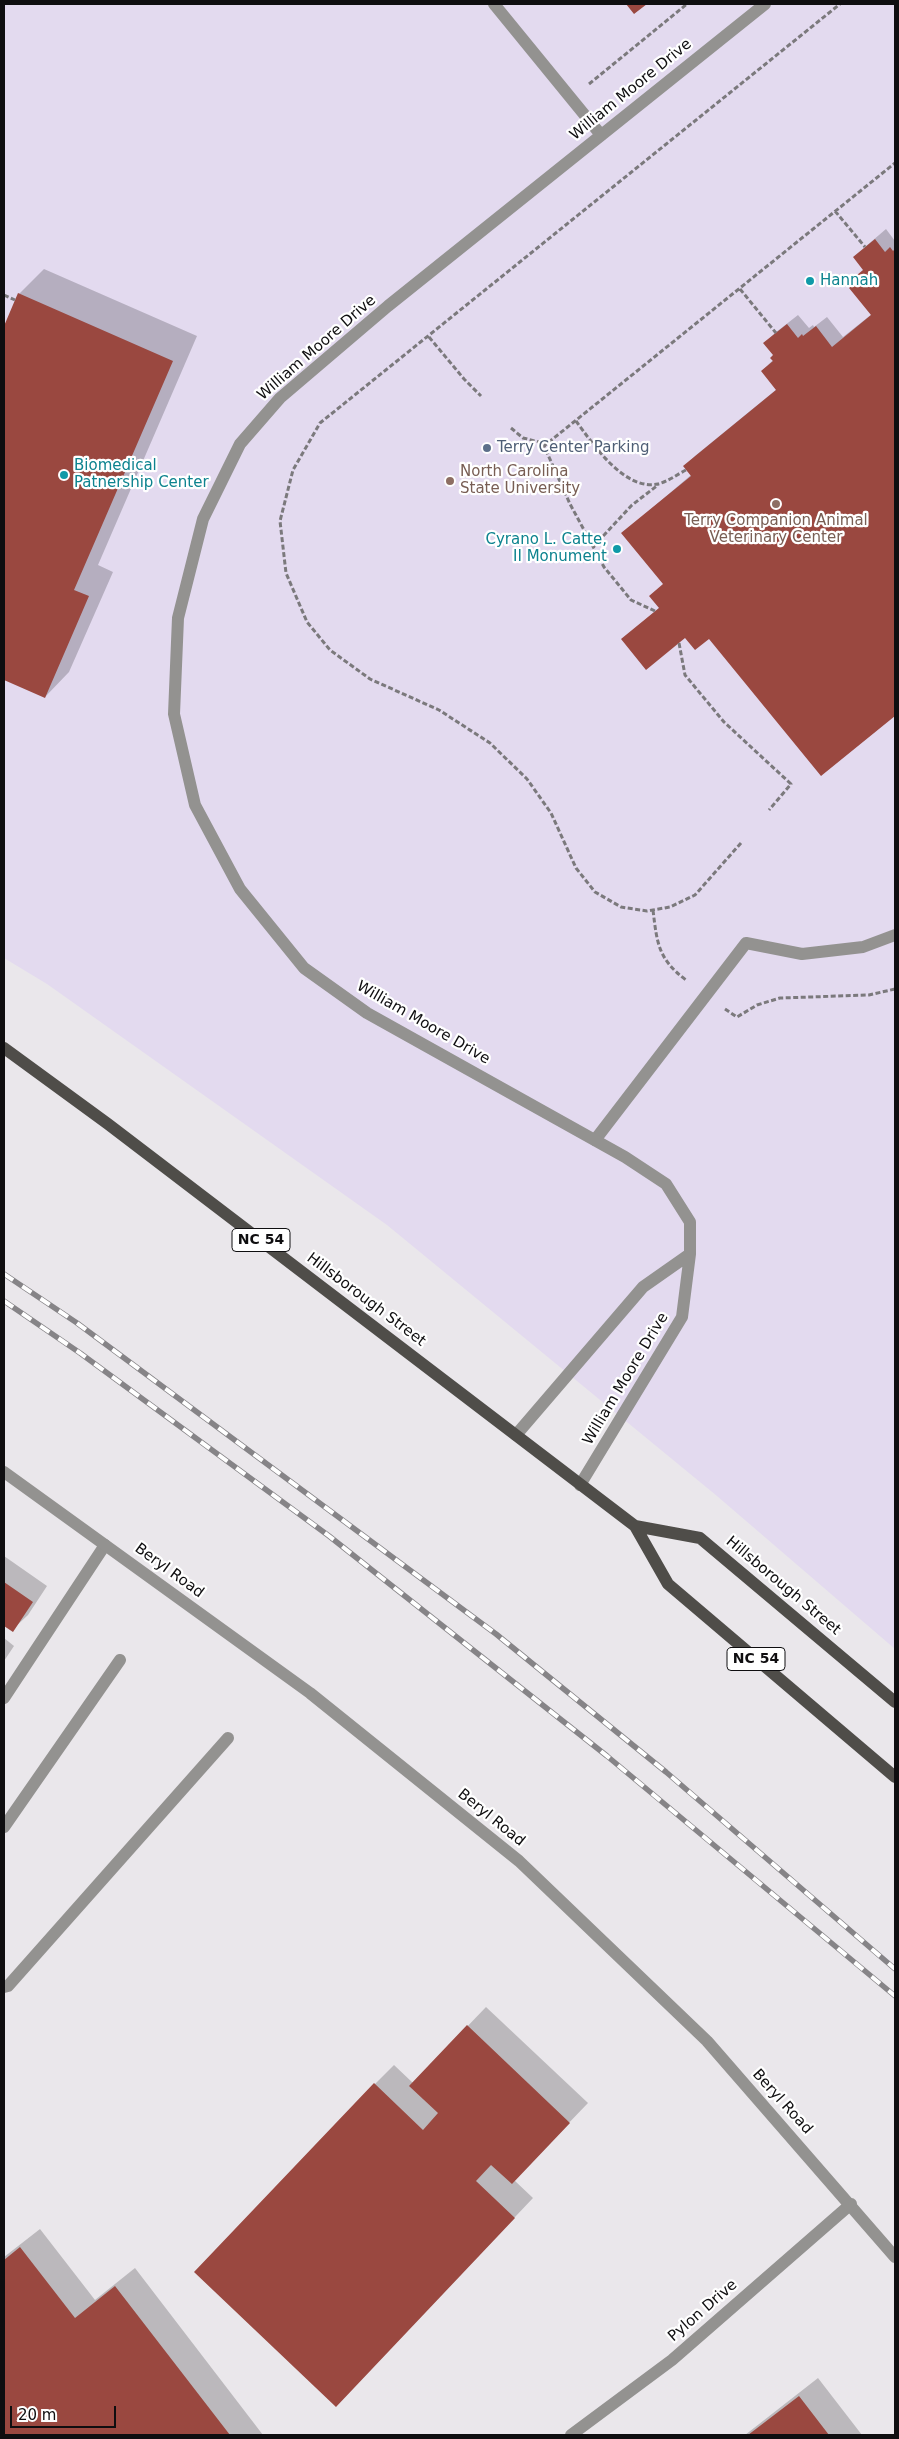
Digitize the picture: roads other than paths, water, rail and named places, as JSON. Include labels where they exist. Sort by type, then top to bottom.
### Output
[{"type":"main road","name":"Hillsborough Street","points":[[4,1048],[108,1124],[635,1526],[668,1584],[895,1777]]},
{"type":"main road","name":"Hillsborough Street","points":[[635,1526],[700,1538],[895,1702]]},
{"type":"street","points":[[494,4],[601,135]]},
{"type":"street","name":"William Moore Drive","points":[[580,1485],[682,1317],[690,1254],[690,1222],[666,1184],[594,1140],[367,1013],[304,968],[240,890],[195,805],[174,714],[178,618],[203,519],[240,444],[280,398],[388,306],[765,4]]},
{"type":"street","points":[[594,1140],[746,943],[802,954],[863,948],[895,935]]},
{"type":"street","points":[[516,1435],[643,1287],[690,1254]]},
{"type":"street","name":"Beryl Road","points":[[4,1472],[310,1693],[519,1861],[707,2041],[895,2257]]},
{"type":"street","points":[[4,1698],[105,1545]]},
{"type":"street","points":[[4,1827],[120,1660]]},
{"type":"street","points":[[4,1987],[8,1986],[228,1738]]},
{"type":"street","name":"Pylon Drive","points":[[572,2435],[672,2360],[850,2204]]},
{"type":"railway","points":[[4,1274],[77,1323],[496,1634],[666,1772],[895,1969]]},
{"type":"railway","points":[[4,1301],[80,1353],[329,1536],[607,1756],[895,1996]]},
{"type":"place","name":"Hannah","points":[[810,281]]},
{"type":"place","name":"Terry Center Parking","points":[[487,448]]},
{"type":"place","name":"Biomedical Patnership Center","points":[[64,475]]},
{"type":"place","name":"North Carolina State University","points":[[450,481]]},
{"type":"place","name":"Terry Companion Animal Veterinary Center","points":[[776,504]]},
{"type":"place","name":"Cyrano L. Catte, II Monument","points":[[617,549]]}]
